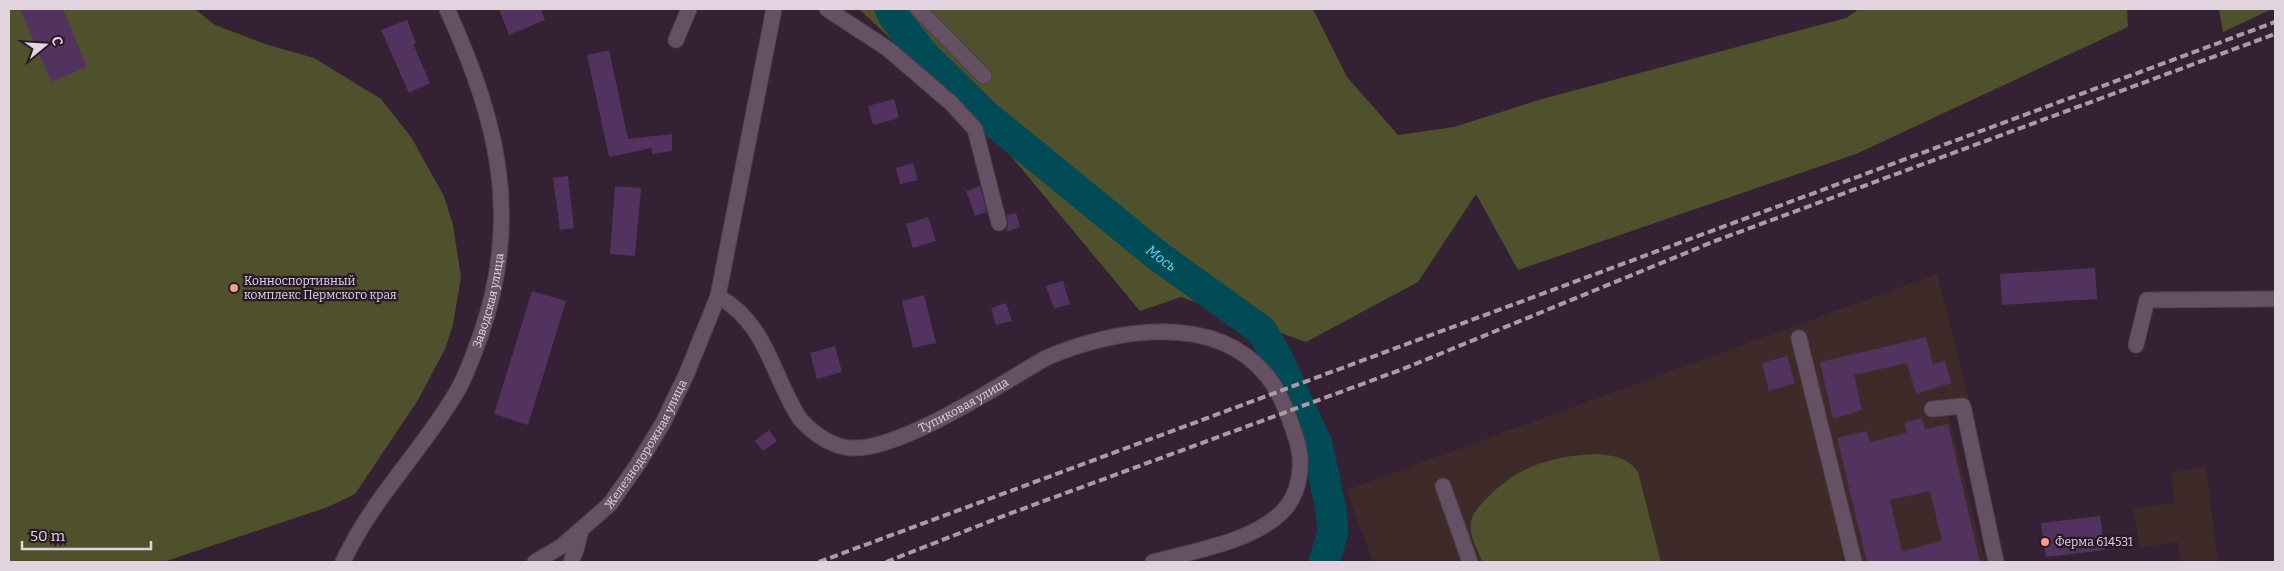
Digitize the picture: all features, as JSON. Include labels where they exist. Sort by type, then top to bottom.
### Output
[{"type":"street","name":"Заводская улица","points":[[343,562],[368,517],[456,393],[483,326],[495,279],[500,240],[501,199],[498,157],[487,109],[447,9]]},
{"type":"street","points":[[676,40],[689,9]]},
{"type":"street","name":"Железнодорожная улица","points":[[535,562],[562,546],[610,504],[638,464],[663,423],[687,373],[718,296],[774,9]]},
{"type":"street","points":[[827,9],[888,49],[951,103],[975,129],[999,223]]},
{"type":"street","points":[[918,9],[984,76]]},
{"type":"street","name":"Тупиковая улица","points":[[718,296],[735,306],[754,328],[800,419],[810,429],[830,443],[851,448],[878,446],[915,431],[1046,358],[1088,342],[1136,332],[1160,332],[1206,337],[1242,353],[1268,376],[1283,404],[1299,446],[1300,472],[1296,490],[1282,512],[1255,530],[1234,539],[1153,562]]},
{"type":"street","points":[[2136,345],[2147,300],[2275,303]]},
{"type":"street","points":[[1799,338],[1854,562]]},
{"type":"street","points":[[1932,409],[1963,406],[1996,562]]},
{"type":"street","points":[[1443,486],[1470,562]]},
{"type":"street","points":[[570,562],[576,550],[581,530]]},
{"type":"shaded area","points":[[1937,274],[1972,410],[1949,416],[1985,562],[1373,562],[1346,490]]},
{"type":"shaded area","points":[[2206,467],[2218,562],[2181,562],[2178,542],[2139,547],[2134,508],[2175,503],[2171,472]]},
{"type":"green space","name":"Конноспортивный комплекс Пермского края","points":[[9,9],[195,9],[215,25],[265,44],[314,58],[381,99],[411,137],[444,196],[453,225],[461,277],[453,325],[445,349],[418,400],[355,494],[328,507],[163,562],[9,562]]},
{"type":"green space","points":[[859,9],[1313,9],[1347,77],[1398,135],[1454,127],[1542,99],[1846,18],[1859,9],[2127,9],[2128,27],[1856,154],[1518,270],[1476,194],[1418,282],[1306,342],[1181,297],[1140,311],[996,138]]},
{"type":"green space","points":[[2219,9],[2272,9],[2223,32]]},
{"type":"green space","points":[[1597,454],[1625,460],[1638,472],[1661,562],[1482,562],[1472,537],[1470,526],[1474,514],[1489,496],[1513,477],[1538,464],[1566,457]]},
{"type":"building","points":[[20,9],[63,9],[87,67],[51,82]]},
{"type":"building","points":[[499,9],[541,9],[545,20],[509,35]]},
{"type":"building","points":[[407,20],[416,43],[413,44],[430,83],[409,93],[381,30]]},
{"type":"building","points":[[609,50],[628,139],[672,134],[672,151],[652,154],[652,148],[609,157],[587,55]]},
{"type":"building","points":[[894,99],[899,118],[873,125],[868,106]]},
{"type":"building","points":[[913,163],[918,180],[900,184],[896,168]]},
{"type":"building","points":[[568,176],[574,228],[560,230],[553,178]]},
{"type":"building","points":[[615,186],[641,188],[635,256],[610,254]]},
{"type":"building","points":[[980,186],[987,212],[975,216],[966,191]]},
{"type":"building","points":[[1016,213],[1020,227],[1006,232],[1008,225],[1007,215]]},
{"type":"building","points":[[928,217],[936,241],[913,248],[906,224]]},
{"type":"building","points":[[2095,268],[2097,299],[2002,305],[2000,274]]},
{"type":"building","points":[[1063,281],[1070,304],[1054,309],[1046,286]]},
{"type":"building","points":[[532,291],[566,301],[528,425],[494,414]]},
{"type":"building","points":[[924,295],[936,343],[913,348],[902,301]]},
{"type":"building","points":[[1006,303],[1012,321],[996,325],[991,308]]},
{"type":"building","points":[[1926,337],[1933,364],[1945,361],[1951,383],[1916,394],[1907,363],[1854,375],[1862,410],[1833,419],[1820,362]]},
{"type":"building","points":[[835,346],[842,372],[817,379],[810,353]]},
{"type":"building","points":[[1787,356],[1795,383],[1769,391],[1762,363]]},
{"type":"building","points":[[1922,418],[1925,429],[1948,424],[1980,562],[1867,562],[1837,438],[1867,431],[1870,442],[1907,433],[1905,422]],"holes":[[[1930,491],[1942,541],[1902,551],[1890,500]]]},
{"type":"building","points":[[769,430],[777,441],[763,451],[755,441]]},
{"type":"building","points":[[2100,516],[2105,550],[2046,557],[2041,523]]},
{"type":"waterway","name":"Мось","points":[[890,9],[894,17],[924,55],[984,114],[1158,256],[1261,330],[1275,353],[1317,444],[1331,510],[1333,532],[1324,562]]},
{"type":"railway","points":[[819,562],[2275,22]]},
{"type":"railway","points":[[886,562],[1006,515],[1403,369],[1715,241],[2275,34]]},
{"type":"place","name":"Конноспортивный комплекс Пермского края","points":[[234,288]]},
{"type":"place","name":"Ферма 614531","points":[[2045,542]]}]
